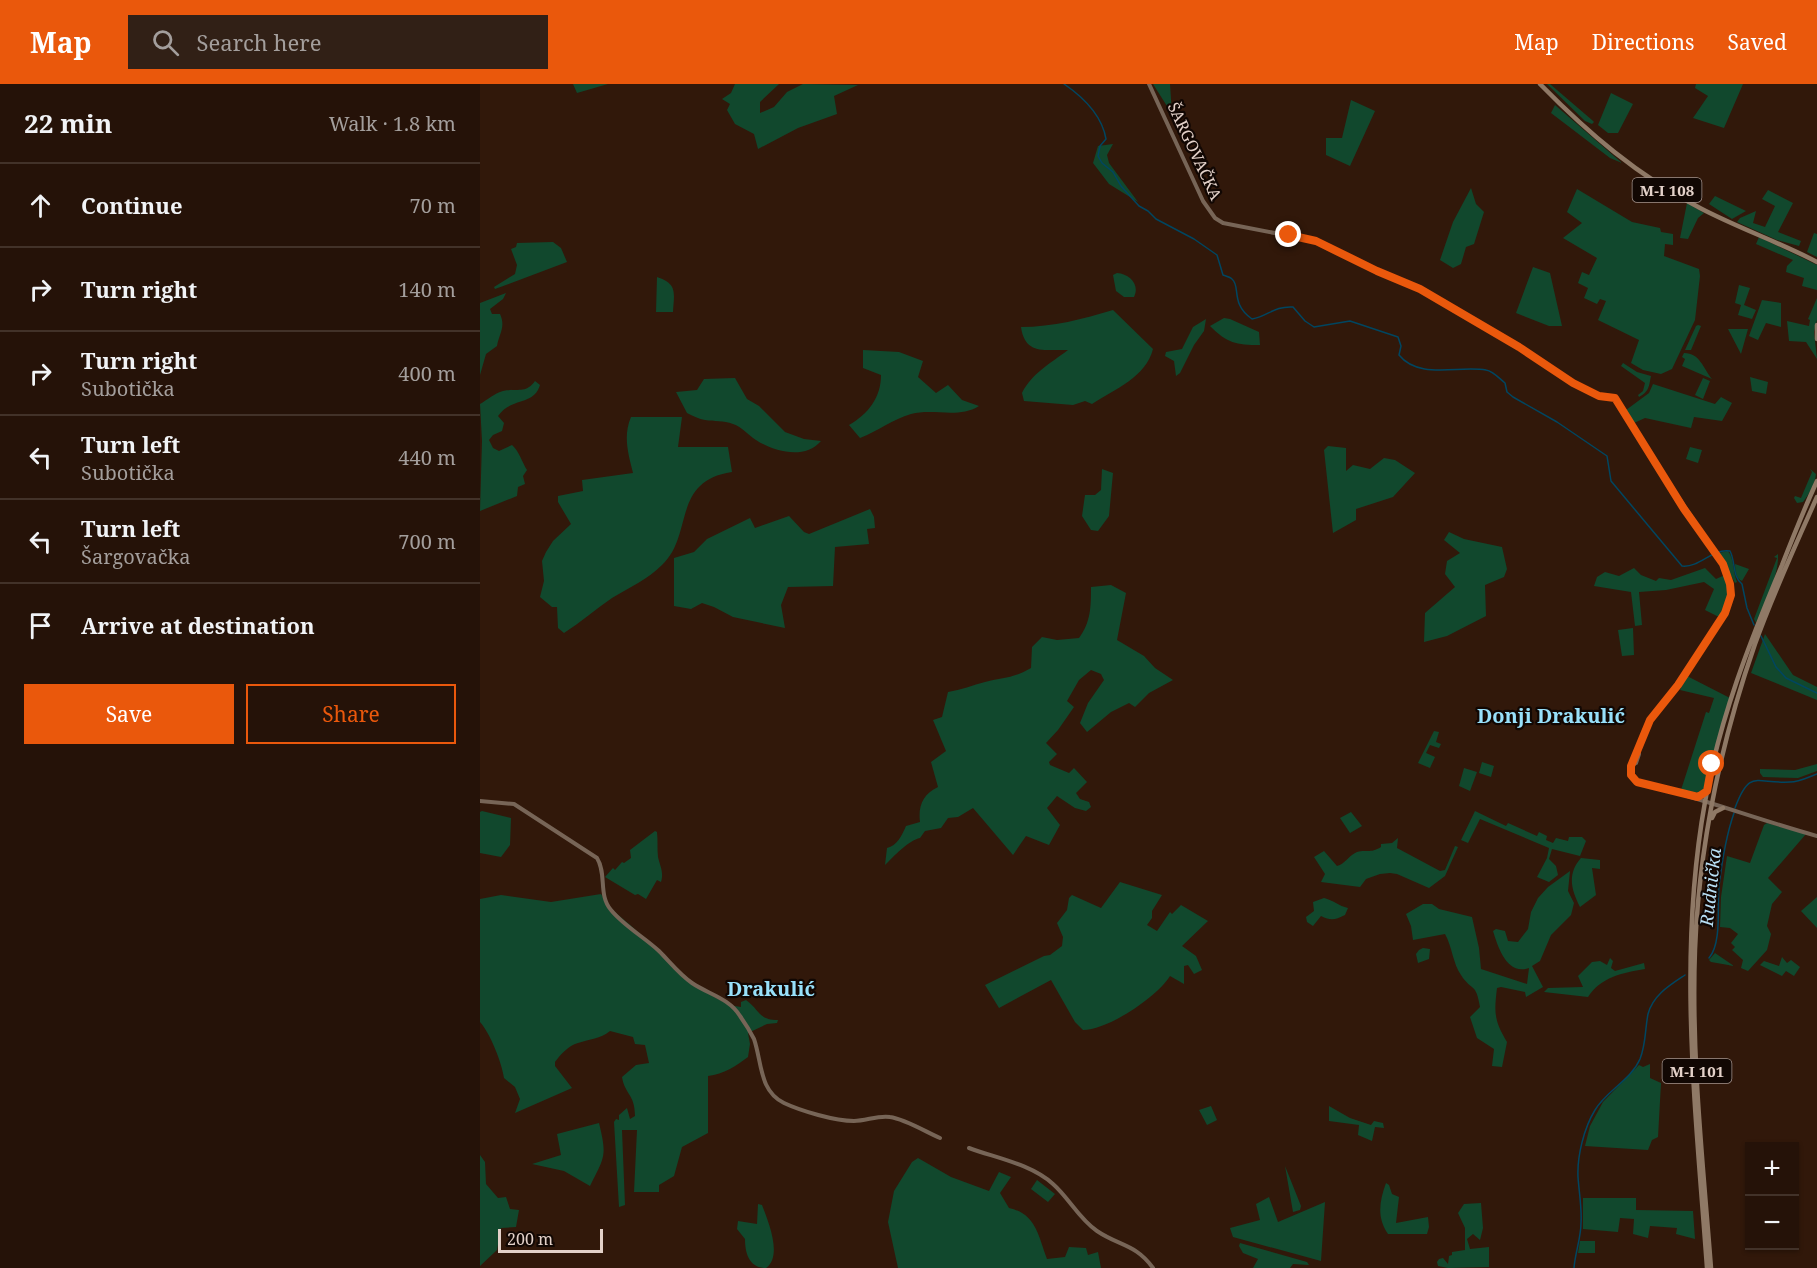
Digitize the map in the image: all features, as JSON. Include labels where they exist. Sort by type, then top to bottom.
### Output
[{"type":"main road","name":"M-I 108","points":[[1542,86],[1592,134],[1659,185],[1707,212],[1817,262]]},
{"type":"main road","points":[[1817,325],[1817,339]]},
{"type":"main road","name":"M-I 101","points":[[1709,1268],[1692,1061],[1690,972],[1694,892],[1703,812],[1715,755],[1745,656],[1817,481]]},
{"type":"main road","name":"M-I 101","points":[[1709,1268],[1694,1041],[1695,948],[1703,852],[1714,793],[1733,715],[1755,644],[1817,497]]},
{"type":"main road","points":[[1695,797],[1700,797],[1707,791]]},
{"type":"main road","points":[[1703,852],[1713,814],[1721,807]]},
{"type":"street","name":"ŠARGOVAČKA","points":[[1149,84],[1203,201],[1215,218],[1230,226],[1316,241],[1433,296],[1519,347],[1573,383],[1599,396],[1615,398],[1654,462],[1718,557],[1726,570],[1731,586],[1730,603],[1678,685],[1651,718],[1630,772],[1637,782],[1695,797]]},
{"type":"street","points":[[1714,793],[1714,801],[1721,807]]},
{"type":"street","points":[[1695,797],[1817,836]]},
{"type":"street","points":[[1695,797],[1701,804],[1703,812]]},
{"type":"street","points":[[480,801],[514,804],[597,858],[602,869],[604,898],[612,912],[660,953],[682,976],[736,1009],[753,1039],[767,1088],[774,1097],[813,1113],[848,1121],[895,1118],[940,1138]]},
{"type":"street","points":[[969,1148],[1041,1174],[1094,1229],[1136,1249],[1154,1268]]},
{"type":"green space","points":[[573,84],[608,84],[577,93]]},
{"type":"green space","points":[[735,84],[779,84],[760,102],[760,113],[774,107],[787,92],[803,84],[858,85],[834,96],[837,114],[798,128],[758,149],[754,134],[735,124],[727,110],[730,104],[722,99],[731,93]]},
{"type":"green space","points":[[1153,84],[1170,84],[1172,114]]},
{"type":"green space","points":[[1547,84],[1550,84],[1594,122],[1592,124],[1585,121]]},
{"type":"green space","points":[[1696,84],[1743,84],[1724,128],[1693,118],[1708,96],[1695,88]]},
{"type":"green space","points":[[1611,93],[1633,104],[1618,133],[1608,133],[1598,125]]},
{"type":"green space","points":[[1351,100],[1375,111],[1350,166],[1326,155],[1326,138],[1342,138]]},
{"type":"green space","points":[[1555,105],[1622,163],[1610,158],[1551,113]]},
{"type":"green space","points":[[1113,144],[1107,155],[1109,163],[1138,202],[1109,184],[1093,163],[1098,146]]},
{"type":"green space","points":[[1471,188],[1476,204],[1484,212],[1474,244],[1466,247],[1461,264],[1453,268],[1440,260],[1453,222]]},
{"type":"green space","points":[[1577,189],[1632,222],[1660,228],[1661,232],[1673,234],[1673,245],[1665,244],[1664,256],[1699,269],[1695,320],[1672,369],[1661,374],[1643,370],[1631,363],[1639,340],[1598,320],[1606,301],[1600,299],[1597,304],[1584,298],[1588,288],[1578,283],[1582,272],[1589,275],[1597,258],[1563,238],[1582,223],[1567,212]]},
{"type":"green space","points":[[1768,190],[1793,203],[1778,232],[1801,241],[1799,246],[1777,240],[1737,222],[1740,218],[1756,211],[1753,223],[1765,227],[1775,206],[1762,199]]},
{"type":"green space","points":[[1715,196],[1746,211],[1732,219],[1709,204]]},
{"type":"green space","points":[[1687,203],[1704,213],[1698,218],[1688,239],[1680,238]]},
{"type":"green space","points":[[1814,233],[1817,234],[1817,257],[1807,252]]},
{"type":"green space","points":[[1759,237],[1817,265],[1817,290],[1802,286],[1804,278],[1786,272],[1787,266],[1793,260],[1756,244]]},
{"type":"green space","points":[[553,242],[561,248],[567,262],[495,289],[494,287],[515,274],[517,265],[511,249],[516,247],[517,243]]},
{"type":"green space","points":[[1533,267],[1550,273],[1562,326],[1549,326],[1516,313]]},
{"type":"green space","points":[[1117,273],[1126,275],[1133,281],[1136,288],[1134,297],[1124,297],[1116,291],[1113,275]]},
{"type":"green space","points":[[657,277],[672,286],[673,312],[656,312]]},
{"type":"green space","points":[[1739,285],[1750,288],[1744,305],[1756,310],[1752,319],[1738,315],[1741,305],[1735,303]]},
{"type":"green space","points":[[506,293],[503,299],[490,309],[492,314],[500,314],[502,327],[497,346],[486,354],[480,375],[480,303]]},
{"type":"green space","points":[[1817,298],[1817,320],[1814,332],[1817,359],[1806,342],[1789,341],[1787,321],[1809,326],[1810,320],[1808,319]]},
{"type":"green space","points":[[1762,300],[1781,303],[1781,327],[1766,323],[1758,340],[1749,336]]},
{"type":"green space","points":[[1113,310],[1153,349],[1149,359],[1137,375],[1092,404],[1085,401],[1073,405],[1024,401],[1022,393],[1031,380],[1068,350],[1045,350],[1032,347],[1023,336],[1021,327],[1068,322]]},
{"type":"green space","points":[[1224,318],[1259,332],[1260,345],[1232,342],[1210,326]]},
{"type":"green space","points":[[1206,319],[1204,331],[1180,373],[1176,376],[1174,361],[1165,356],[1166,352],[1182,349],[1193,327]]},
{"type":"green space","points":[[1696,326],[1701,326],[1691,350],[1685,350]]},
{"type":"green space","points":[[1728,329],[1748,329],[1741,354]]},
{"type":"green space","points":[[863,350],[899,352],[923,361],[918,377],[936,393],[948,385],[962,400],[979,406],[963,412],[911,414],[860,438],[849,425],[862,416],[876,398],[881,375],[863,368]]},
{"type":"green space","points":[[1684,353],[1698,358],[1712,379],[1682,366],[1685,359],[1682,357]]},
{"type":"green space","points":[[1623,363],[1637,372],[1651,376],[1647,391],[1639,397],[1645,383],[1621,366]]},
{"type":"green space","points":[[1750,377],[1768,382],[1766,394],[1752,391]]},
{"type":"green space","points":[[735,378],[747,399],[759,406],[785,432],[804,439],[821,441],[807,451],[780,451],[756,440],[733,424],[703,420],[687,413],[676,392],[697,390],[704,379]]},
{"type":"green space","points":[[1703,378],[1710,381],[1703,399],[1695,395]]},
{"type":"green space","points":[[535,381],[540,385],[537,392],[528,399],[503,410],[498,416],[504,423],[502,431],[493,435],[489,440],[493,448],[499,451],[512,445],[519,453],[527,470],[523,476],[525,484],[518,487],[517,496],[480,511],[482,441],[480,404],[500,392],[528,388]]},
{"type":"green space","points":[[1653,384],[1715,404],[1721,397],[1732,403],[1722,421],[1694,417],[1691,428],[1645,418],[1634,423],[1626,410],[1649,393]]},
{"type":"green space","points":[[631,417],[682,417],[678,447],[728,447],[732,472],[713,477],[700,486],[691,497],[672,553],[657,570],[612,598],[564,633],[558,628],[557,607],[552,607],[540,597],[544,581],[542,561],[553,541],[571,524],[558,502],[558,496],[583,491],[582,480],[633,473],[627,438]]},
{"type":"green space","points":[[1328,446],[1346,448],[1346,471],[1353,465],[1370,469],[1384,458],[1395,460],[1415,473],[1393,497],[1356,509],[1356,520],[1333,533],[1324,450]]},
{"type":"green space","points":[[1690,447],[1702,450],[1698,463],[1686,459]]},
{"type":"green space","points":[[1102,469],[1113,473],[1109,516],[1098,531],[1091,530],[1082,516],[1085,495],[1095,495],[1101,490]]},
{"type":"green space","points":[[1810,469],[1816,474],[1813,485],[1803,502],[1797,503],[1794,498],[1795,496],[1801,498],[1812,472]]},
{"type":"green space","points":[[870,509],[874,517],[875,528],[867,529],[869,544],[835,547],[833,586],[788,587],[781,605],[785,628],[733,617],[702,603],[691,609],[674,606],[674,558],[694,552],[707,539],[750,518],[755,528],[789,516],[804,532],[809,534]]},
{"type":"green space","points":[[1449,532],[1464,539],[1502,547],[1507,569],[1504,577],[1485,585],[1486,616],[1447,636],[1424,642],[1425,613],[1455,587],[1445,574],[1447,561],[1460,553],[1444,540]]},
{"type":"green space","points":[[1728,551],[1737,582],[1735,583],[1719,553]]},
{"type":"green space","points":[[1778,554],[1774,581],[1756,623],[1754,619],[1777,558],[1774,557]]},
{"type":"green space","points":[[1735,564],[1749,569],[1742,581],[1737,576]]},
{"type":"green space","points":[[1634,568],[1641,575],[1656,581],[1659,578],[1671,580],[1705,568],[1716,579],[1725,575],[1728,597],[1725,606],[1719,617],[1705,610],[1714,589],[1704,582],[1666,590],[1639,592],[1642,625],[1635,626],[1631,592],[1594,586],[1597,577],[1605,572],[1619,576]]},
{"type":"green space","points":[[1111,585],[1126,593],[1117,640],[1144,656],[1155,668],[1173,680],[1149,693],[1135,707],[1129,703],[1111,712],[1087,732],[1080,723],[1088,703],[1104,680],[1101,674],[1091,670],[1079,680],[1067,701],[1074,707],[1046,743],[1057,754],[1049,762],[1050,765],[1069,773],[1074,768],[1087,782],[1076,793],[1080,799],[1089,802],[1091,807],[1086,811],[1075,808],[1057,796],[1047,808],[1060,825],[1049,845],[1026,836],[1013,855],[973,808],[958,817],[948,818],[941,828],[925,831],[920,838],[906,845],[885,865],[887,848],[896,843],[906,826],[920,822],[920,811],[925,797],[938,787],[931,762],[946,751],[933,720],[942,717],[948,692],[1013,676],[1031,668],[1032,647],[1042,637],[1057,640],[1079,638],[1088,620],[1091,587]]},
{"type":"green space","points":[[1633,628],[1634,655],[1622,656],[1618,630]]},
{"type":"green space","points":[[1765,634],[1793,675],[1817,687],[1817,700],[1751,673]]},
{"type":"green space","points":[[1687,676],[1730,698],[1706,786],[1699,793],[1681,790],[1706,712],[1709,713],[1714,698],[1680,690]]},
{"type":"green space","points":[[1434,731],[1439,732],[1436,742],[1441,744],[1439,748],[1430,745],[1426,753],[1435,757],[1430,768],[1418,763]]},
{"type":"green space","points":[[1482,762],[1494,766],[1491,777],[1479,773]]},
{"type":"green space","points":[[1817,764],[1817,771],[1798,778],[1763,777],[1760,773],[1760,769],[1795,770]]},
{"type":"green space","points":[[1464,768],[1477,772],[1470,791],[1459,786]]},
{"type":"green space","points":[[1475,811],[1506,826],[1508,823],[1537,836],[1539,832],[1547,836],[1546,840],[1553,843],[1556,838],[1568,841],[1569,837],[1582,837],[1586,841],[1580,856],[1552,849],[1549,859],[1556,866],[1558,875],[1549,882],[1537,877],[1547,858],[1549,848],[1480,819],[1468,843],[1461,840]]},
{"type":"green space","points":[[480,812],[511,818],[510,845],[501,857],[480,853]]},
{"type":"green space","points":[[1351,812],[1362,826],[1350,833],[1340,818]]},
{"type":"green space","points":[[1767,823],[1806,834],[1768,878],[1782,892],[1772,904],[1767,926],[1771,934],[1767,950],[1748,971],[1741,968],[1743,960],[1732,950],[1735,947],[1731,943],[1738,934],[1730,928],[1720,927],[1721,897],[1727,856],[1750,863],[1764,825]]},
{"type":"green space","points":[[655,831],[657,832],[662,878],[661,882],[657,880],[646,899],[605,877],[613,868],[615,870],[622,862],[631,858],[630,850]]},
{"type":"green space","points":[[1398,838],[1397,848],[1440,871],[1445,870],[1455,846],[1458,847],[1445,876],[1429,888],[1390,873],[1366,879],[1360,887],[1321,882],[1325,874],[1314,857],[1324,851],[1337,866],[1357,852],[1374,850],[1381,847],[1381,844],[1392,843]]},
{"type":"green space","points":[[1581,858],[1600,860],[1600,869],[1592,868],[1596,895],[1580,907],[1574,894],[1572,876]]},
{"type":"green space","points":[[1570,871],[1568,891],[1574,903],[1571,915],[1551,935],[1540,961],[1532,966],[1543,987],[1526,997],[1525,992],[1497,988],[1496,1016],[1507,1042],[1502,1067],[1492,1066],[1494,1049],[1477,1038],[1470,1017],[1480,1007],[1477,994],[1458,971],[1445,934],[1413,940],[1406,914],[1423,904],[1432,904],[1439,909],[1472,917],[1481,969],[1527,984],[1529,968],[1515,968],[1509,964],[1501,952],[1493,931],[1496,929],[1505,931],[1508,941],[1518,942],[1528,929],[1531,912],[1538,898],[1548,887]]},
{"type":"green space","points":[[1120,882],[1162,895],[1147,925],[1157,931],[1170,912],[1172,914],[1181,905],[1208,921],[1182,946],[1196,956],[1202,970],[1194,974],[1188,965],[1184,966],[1184,984],[1170,976],[1154,993],[1131,1011],[1093,1029],[1083,1030],[1075,1022],[1051,980],[999,1008],[985,985],[1050,955],[1062,946],[1063,937],[1057,923],[1067,910],[1069,898],[1072,895],[1101,908]]},
{"type":"green space","points":[[601,894],[614,910],[701,988],[728,1004],[741,1007],[741,1002],[746,1000],[763,1016],[771,1020],[778,1020],[777,1023],[767,1024],[748,1033],[750,1044],[748,1057],[729,1069],[708,1076],[708,1133],[682,1147],[674,1176],[659,1185],[659,1192],[634,1192],[637,1130],[622,1130],[625,1205],[619,1207],[614,1122],[616,1119],[619,1120],[619,1115],[627,1108],[630,1119],[635,1116],[632,1099],[625,1088],[622,1077],[636,1065],[649,1063],[645,1045],[635,1044],[633,1037],[610,1031],[599,1037],[574,1044],[555,1062],[555,1066],[572,1088],[515,1113],[520,1099],[515,1087],[504,1078],[495,1048],[480,1022],[480,899],[501,895],[551,902]]},
{"type":"green space","points":[[1817,897],[1817,928],[1801,911]]},
{"type":"green space","points":[[1324,898],[1348,908],[1345,915],[1336,919],[1321,916],[1313,926],[1307,922],[1306,917],[1314,911],[1313,902]]},
{"type":"green space","points":[[1423,948],[1430,949],[1429,959],[1418,963],[1416,954]]},
{"type":"green space","points":[[1715,953],[1734,966],[1711,962],[1709,960]]},
{"type":"green space","points":[[1782,957],[1787,963],[1791,960],[1800,967],[1794,976],[1786,971],[1782,976],[1760,965],[1764,961],[1779,966]]},
{"type":"green space","points":[[1610,958],[1613,961],[1611,968],[1615,971],[1644,963],[1645,969],[1620,974],[1606,980],[1588,997],[1544,992],[1548,988],[1583,987],[1578,976],[1592,962],[1600,961],[1607,965]]},
{"type":"green space","points":[[1650,1064],[1650,1078],[1661,1083],[1658,1137],[1652,1140],[1648,1150],[1585,1146],[1590,1126],[1603,1102],[1639,1065],[1643,1067]]},
{"type":"green space","points":[[1211,1106],[1217,1120],[1207,1125],[1199,1110]]},
{"type":"green space","points":[[1329,1106],[1350,1118],[1371,1125],[1374,1121],[1383,1123],[1384,1128],[1375,1127],[1372,1141],[1358,1135],[1359,1125],[1329,1121]]},
{"type":"green space","points":[[599,1123],[604,1150],[599,1168],[590,1186],[564,1171],[532,1164],[561,1155],[557,1134]]},
{"type":"green space","points":[[480,1155],[485,1162],[486,1184],[498,1198],[506,1197],[510,1209],[519,1210],[516,1227],[501,1228],[497,1250],[480,1266]]},
{"type":"green space","points":[[918,1158],[951,1177],[989,1191],[999,1172],[1011,1177],[1000,1193],[1009,1208],[1031,1220],[1047,1259],[1065,1257],[1069,1247],[1086,1248],[1088,1255],[1098,1252],[1101,1268],[898,1268],[888,1222],[894,1191],[912,1162]]},
{"type":"green space","points":[[1285,1166],[1301,1206],[1300,1210],[1293,1212]]},
{"type":"green space","points":[[1037,1180],[1055,1194],[1048,1202],[1031,1189]]},
{"type":"green space","points":[[1386,1183],[1392,1194],[1399,1197],[1396,1223],[1428,1217],[1427,1234],[1388,1234],[1382,1222],[1380,1210]]},
{"type":"green space","points":[[1269,1197],[1278,1222],[1325,1202],[1321,1261],[1233,1237],[1230,1228],[1260,1220],[1256,1204]]},
{"type":"green space","points":[[1583,1198],[1636,1198],[1636,1210],[1693,1211],[1695,1239],[1676,1234],[1677,1228],[1650,1226],[1648,1238],[1633,1234],[1634,1219],[1620,1218],[1618,1232],[1583,1229]]},
{"type":"green space","points":[[1481,1203],[1483,1228],[1480,1240],[1473,1234],[1467,1239],[1470,1249],[1489,1247],[1489,1267],[1448,1268],[1438,1266],[1439,1259],[1443,1258],[1448,1264],[1452,1252],[1465,1250],[1465,1228],[1458,1213],[1464,1204]]},
{"type":"green space","points":[[758,1204],[762,1205],[773,1238],[773,1255],[771,1263],[766,1268],[752,1263],[749,1259],[745,1239],[737,1229],[738,1221],[757,1224]]},
{"type":"green space","points":[[1580,1241],[1595,1241],[1595,1253],[1578,1253]]},
{"type":"green space","points":[[1240,1243],[1307,1262],[1309,1265],[1293,1264],[1290,1268],[1253,1268],[1258,1259],[1243,1253],[1239,1246]]},
{"type":"waterway","points":[[1064,84],[1085,101],[1096,115],[1104,131],[1106,139],[1100,146],[1098,156],[1102,163],[1113,172],[1121,186],[1139,206],[1156,219],[1194,239],[1217,255],[1223,275],[1235,282],[1238,302],[1252,319],[1281,308],[1293,307],[1305,321],[1314,327],[1350,321],[1398,337],[1401,346],[1399,355],[1407,363],[1417,367],[1440,370],[1475,369],[1491,372],[1505,383],[1507,392],[1513,397],[1557,422],[1607,456],[1611,481],[1682,566],[1695,564],[1717,552],[1730,551],[1735,573],[1742,584],[1747,608],[1754,625]]},
{"type":"waterway","points":[[1761,636],[1776,667],[1786,678],[1817,693]]},
{"type":"waterway","name":"Rudnička","points":[[1735,808],[1740,795],[1750,783],[1755,781],[1794,782],[1817,774]]},
{"type":"waterway","name":"Rudnička","points":[[1709,958],[1716,943],[1721,867],[1734,813]]},
{"type":"waterway","name":"Rudnička","points":[[1574,1268],[1581,1223],[1579,1160],[1588,1125],[1600,1103],[1631,1073],[1640,1059],[1650,1007],[1663,991],[1685,975]]},
{"type":"district","name":"Donji Drakulić","points":[[1551,715]]},
{"type":"district","name":"Drakulić","points":[[771,988]]},
{"type":"route","points":[[1289,235],[1316,241],[1400,282],[1420,289],[1519,347],[1573,383],[1599,396],[1615,398],[1684,509],[1723,564],[1731,595],[1725,613],[1678,685],[1650,720],[1630,772],[1637,782],[1698,797],[1707,791],[1712,764]]}]
